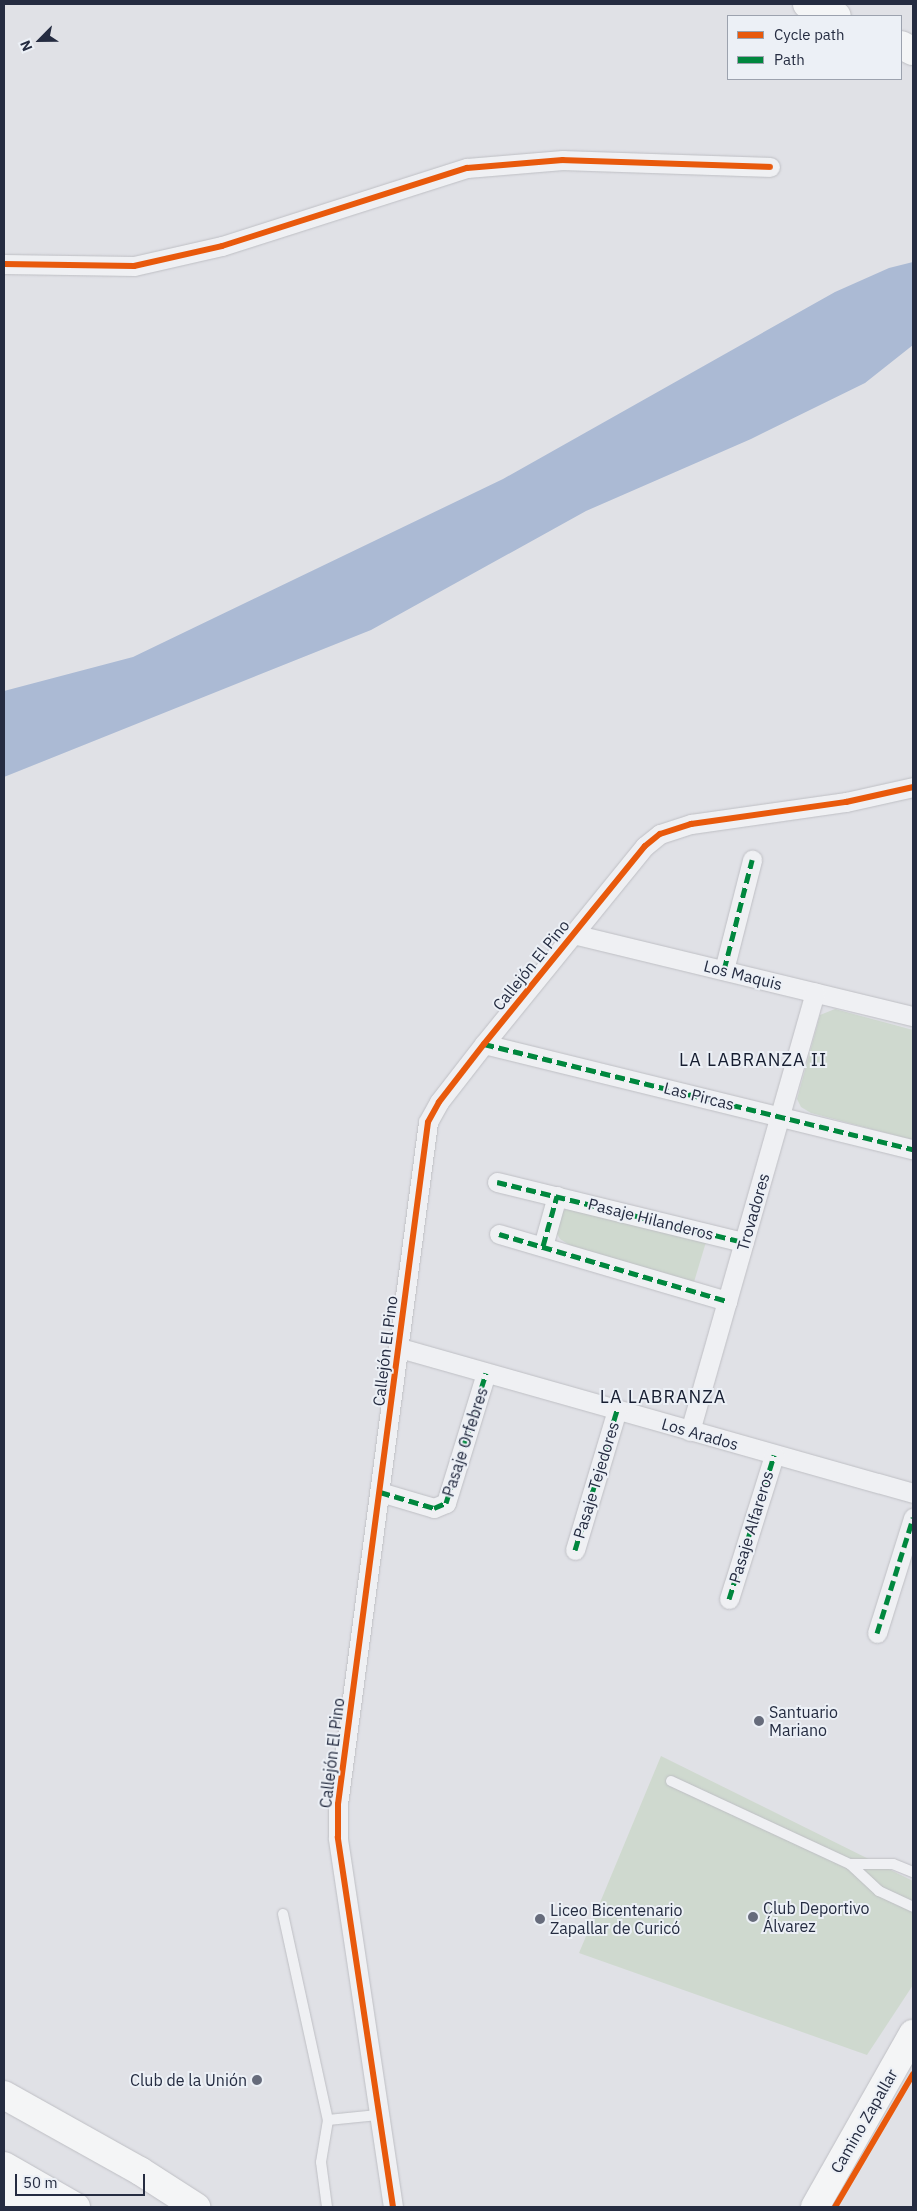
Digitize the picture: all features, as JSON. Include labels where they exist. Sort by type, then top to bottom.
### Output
[{"type":"main road","points":[[807,4],[834,15]]},
{"type":"main road","name":"Camino Zapallar","points":[[815,2207],[913,2034]]},
{"type":"main road","points":[[4,2095],[124,2162],[196,2207]]},
{"type":"main road","points":[[4,2166],[76,2207]]},
{"type":"main road","points":[[4,2192],[31,2207]]},
{"type":"street","points":[[4,264],[134,266],[222,246],[467,168],[563,160],[770,167]]},
{"type":"street","name":"Callejón El Pino","points":[[394,2207],[378,2116],[338,1837],[338,1804],[400,1348],[425,1133],[438,1102],[484,1044],[645,846],[664,832],[691,824],[846,802],[913,786]]},
{"type":"street","points":[[724,970],[752,860]]},
{"type":"street","name":"Los Maquis","points":[[574,934],[913,1016]]},
{"type":"street","name":"Trovadores","points":[[690,1431],[816,992]]},
{"type":"street","name":"Las Pircas","points":[[484,1044],[913,1149]]},
{"type":"street","name":"Pasaje Hilanderos","points":[[497,1182],[744,1242]]},
{"type":"street","points":[[543,1246],[557,1196]]},
{"type":"street","points":[[499,1234],[728,1301]]},
{"type":"street","name":"Los Arados","points":[[400,1348],[913,1493]]},
{"type":"street","name":"Pasaje Orfebres","points":[[380,1492],[434,1508],[446,1504],[486,1373]]},
{"type":"street","name":"Pasaje Tejedores","points":[[575,1550],[617,1410]]},
{"type":"street","name":"Pasaje Alfareros","points":[[729,1599],[774,1455]]},
{"type":"street","points":[[877,1633],[913,1518]]},
{"type":"lane","points":[[670,1781],[850,1864],[879,1891],[913,1907]]},
{"type":"lane","points":[[850,1864],[893,1864],[913,1872]]},
{"type":"lane","points":[[283,1914],[328,2120],[321,2162],[327,2207]]},
{"type":"lane","points":[[328,2120],[378,2116]]},
{"type":"shaded area","points":[[835,1009],[913,1030],[913,1140],[811,1113],[801,1107],[797,1099],[820,1015]]},
{"type":"shaded area","points":[[567,1208],[706,1242],[694,1282],[571,1246],[560,1239],[556,1232],[562,1212]]},
{"type":"shaded area","name":"Club Deportivo Álvarez","points":[[661,1756],[913,1881],[913,1985],[867,2055],[579,1953]]},
{"type":"water","points":[[913,262],[913,345],[865,383],[751,439],[586,511],[371,630],[4,777],[4,691],[133,657],[503,479],[835,292],[889,268]]},
{"type":"marked path","points":[[724,970],[752,860]]},
{"type":"marked path","points":[[484,1044],[913,1149]]},
{"type":"marked path","points":[[497,1182],[744,1242]]},
{"type":"marked path","points":[[543,1246],[557,1196]]},
{"type":"marked path","points":[[499,1234],[727,1301]]},
{"type":"marked path","points":[[380,1492],[434,1508],[446,1503],[486,1373]]},
{"type":"marked path","points":[[575,1550],[617,1410]]},
{"type":"marked path","points":[[729,1599],[774,1455]]},
{"type":"marked path","points":[[877,1633],[913,1518]]},
{"type":"cycle path","points":[[4,264],[134,266],[222,246],[467,168],[563,160],[770,167]]},
{"type":"cycle path","points":[[393,2207],[338,1837],[338,1804],[428,1122],[439,1102],[484,1044],[645,846],[660,834],[691,824],[846,802],[913,787]]},
{"type":"cycle path","points":[[835,2207],[913,2074]]},
{"type":"place","name":"Santuario Mariano","points":[[759,1721]]},
{"type":"place","name":"Club Deportivo Álvarez","points":[[753,1917]]},
{"type":"place","name":"Liceo Bicentenario Zapallar de Curicó","points":[[540,1919]]},
{"type":"place","name":"Club de la Unión","points":[[257,2080]]},
{"type":"district","name":"LA LABRANZA II","points":[[753,1060]]},
{"type":"district","name":"LA LABRANZA","points":[[663,1397]]}]
